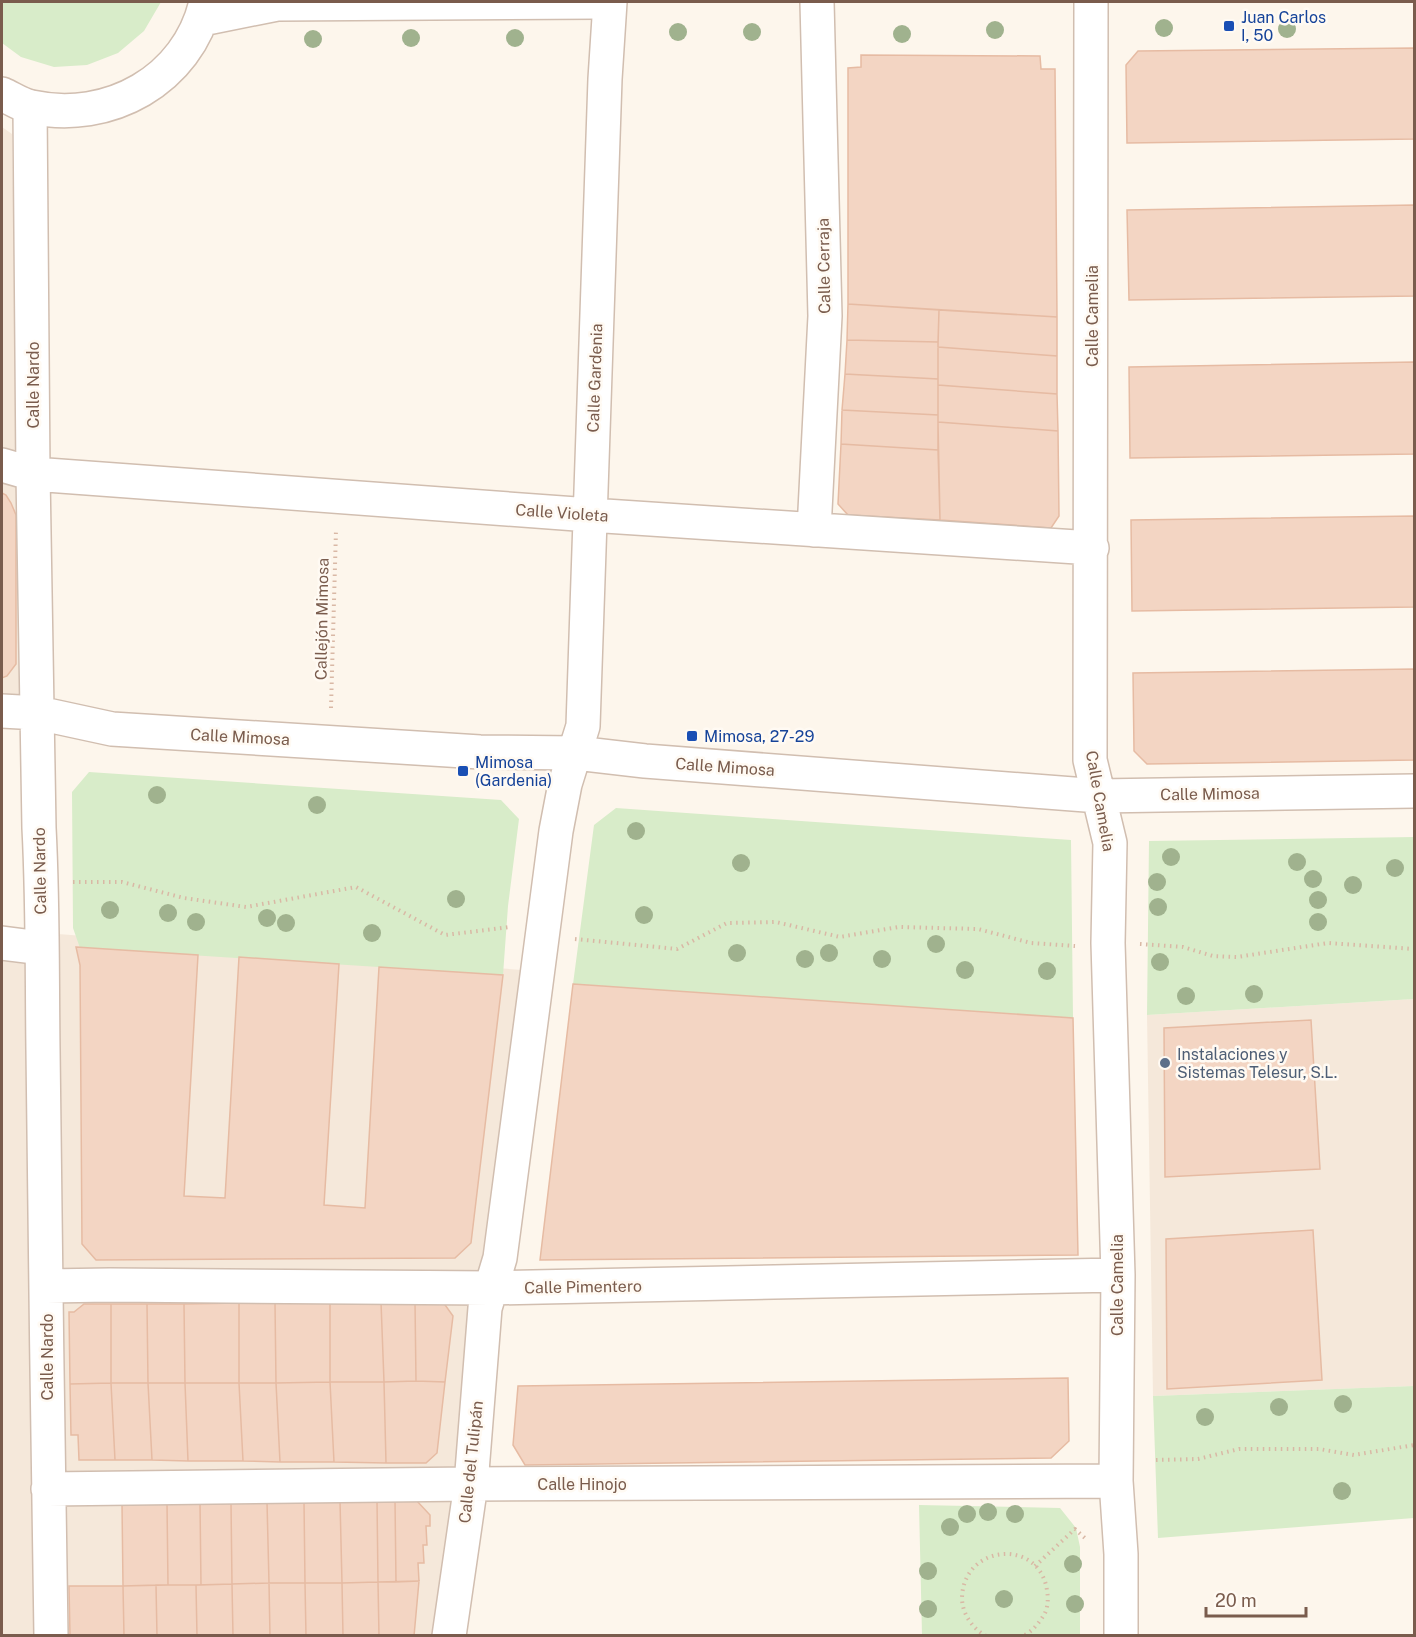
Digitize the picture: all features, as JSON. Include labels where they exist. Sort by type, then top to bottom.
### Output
[{"type":"street","points":[[16,100],[77,111],[125,100],[161,77],[185,51],[204,10],[277,4],[600,2]]},
{"type":"street","name":"Calle Gardenia","points":[[576,753],[583,726],[605,79],[610,2]]},
{"type":"street","name":"Calle Cerraja","points":[[814,530],[825,316],[818,2]]},
{"type":"street","name":"Calle Camelia","points":[[1091,2],[1090,760],[1110,843],[1108,943],[1118,1275],[1116,1481],[1121,1554],[1121,1635]]},
{"type":"street","name":"Calle Nardo","points":[[16,100],[33,474],[42,884],[51,1635]]},
{"type":"street","name":"Calle Violeta","points":[[2,465],[33,474],[590,515],[1092,548]]},
{"type":"street","name":"Calle Mimosa","points":[[2,711],[38,713],[112,729],[480,752],[576,753],[1100,796],[1414,791]]},
{"type":"street","name":"Calle del Tulipán","points":[[449,1635],[471,1484],[485,1308],[500,1258],[556,831],[565,784],[576,753]]},
{"type":"street","points":[[2,943],[41,948]]},
{"type":"street","name":"Calle Pimentero","points":[[47,1286],[490,1288],[1118,1275]]},
{"type":"street","name":"Calle Hinojo","points":[[48,1489],[471,1484],[1116,1481]]},
{"type":"path","name":"Callejón Mimosa","points":[[330,742],[337,496]]},
{"type":"path","points":[[1146,945],[1183,947],[1213,956],[1237,957],[1328,943],[1414,949]]},
{"type":"path","points":[[1156,1460],[1198,1458],[1239,1449],[1319,1449],[1354,1455],[1414,1444]]},
{"type":"path","points":[[1035,1566],[1075,1529],[1103,1556],[1121,1554]]},
{"type":"path","points":[[984,1635],[970,1622],[962,1605],[963,1587],[971,1570],[984,1558],[1002,1553],[1020,1556],[1035,1566],[1044,1579],[1048,1594],[1047,1610],[1039,1623],[1028,1634],[1023,1635]]},
{"type":"shaded area","points":[[2,127],[12,134],[22,697],[2,694]]},
{"type":"shaded area","points":[[32,932],[522,970],[440,1635],[2,1636],[2,961],[27,964]]},
{"type":"shaded area","points":[[1414,999],[1414,1386],[1153,1396],[1147,1015]]},
{"type":"green space","points":[[2,2],[161,2],[144,31],[118,53],[87,65],[54,67],[21,57],[2,43]]},
{"type":"green space","points":[[89,772],[501,800],[519,819],[508,906],[503,975],[80,948],[73,928],[72,792]]},
{"type":"green space","points":[[616,808],[1071,840],[1073,1018],[573,984],[594,825]]},
{"type":"green space","points":[[1414,837],[1414,999],[1147,1015],[1149,841]]},
{"type":"green space","points":[[1414,1386],[1414,1518],[1158,1538],[1153,1396]]},
{"type":"green space","points":[[919,1505],[1060,1508],[1076,1528],[1080,1547],[1080,1635],[922,1635]]},
{"type":"building","points":[[1414,48],[1414,139],[1127,143],[1126,65],[1138,51]]},
{"type":"building","points":[[861,55],[1040,56],[1041,69],[1055,69],[1057,317],[848,304],[848,68],[861,67]]},
{"type":"building","points":[[1414,205],[1414,296],[1129,300],[1127,210]]},
{"type":"building","points":[[848,304],[939,310],[938,342],[847,340]]},
{"type":"building","points":[[939,310],[1057,317],[1057,356],[938,347]]},
{"type":"building","points":[[847,340],[938,342],[938,379],[845,374]]},
{"type":"building","points":[[938,347],[1057,356],[1057,394],[938,385]]},
{"type":"building","points":[[1414,362],[1414,454],[1130,458],[1129,367]]},
{"type":"building","points":[[845,374],[938,379],[938,415],[842,410]]},
{"type":"building","points":[[938,385],[1057,394],[1058,431],[938,422]]},
{"type":"building","points":[[842,410],[938,415],[938,450],[841,444]]},
{"type":"building","points":[[938,422],[1058,431],[1059,516],[1051,528],[940,520]]},
{"type":"building","points":[[841,444],[938,450],[940,520],[848,515],[838,504]]},
{"type":"building","points":[[2,493],[6,495],[16,515],[16,664],[7,676],[2,678]]},
{"type":"building","points":[[1414,516],[1414,607],[1132,611],[1131,520]]},
{"type":"building","points":[[1414,669],[1414,760],[1147,764],[1134,751],[1133,673]]},
{"type":"building","points":[[76,947],[198,955],[184,1196],[225,1198],[239,957],[339,964],[324,1205],[365,1208],[379,967],[503,975],[471,1243],[455,1258],[96,1260],[82,1244],[80,965]]},
{"type":"building","points":[[573,984],[1073,1018],[1078,1255],[540,1260]]},
{"type":"building","points":[[1311,1020],[1320,1169],[1165,1177],[1164,1028]]},
{"type":"building","points":[[1313,1230],[1322,1380],[1167,1389],[1166,1239]]},
{"type":"building","points":[[381,1302],[384,1382],[330,1382],[330,1303]]},
{"type":"building","points":[[381,1302],[415,1302],[416,1381],[384,1382]]},
{"type":"building","points":[[415,1302],[443,1302],[453,1316],[445,1382],[416,1381]]},
{"type":"building","points":[[239,1303],[275,1303],[276,1383],[239,1383]]},
{"type":"building","points":[[239,1303],[239,1383],[185,1383],[184,1304]]},
{"type":"building","points":[[275,1303],[330,1303],[330,1382],[276,1383]]},
{"type":"building","points":[[84,1304],[111,1304],[111,1383],[70,1384],[69,1312],[74,1312]]},
{"type":"building","points":[[111,1304],[147,1304],[148,1383],[111,1383]]},
{"type":"building","points":[[147,1304],[184,1304],[185,1383],[148,1383]]},
{"type":"building","points":[[1068,1378],[1069,1441],[1051,1458],[525,1465],[513,1445],[518,1386]]},
{"type":"building","points":[[330,1382],[334,1462],[280,1462],[276,1383]]},
{"type":"building","points":[[330,1382],[384,1382],[386,1463],[334,1462]]},
{"type":"building","points":[[384,1382],[445,1382],[437,1453],[426,1463],[386,1463]]},
{"type":"building","points":[[111,1383],[115,1460],[79,1460],[78,1435],[71,1435],[70,1384]]},
{"type":"building","points":[[111,1383],[148,1383],[152,1460],[115,1460]]},
{"type":"building","points":[[148,1383],[185,1383],[188,1461],[152,1460]]},
{"type":"building","points":[[185,1383],[239,1383],[243,1461],[188,1461]]},
{"type":"building","points":[[239,1383],[276,1383],[280,1462],[243,1461]]},
{"type":"building","points":[[377,1500],[378,1582],[342,1583],[340,1501]]},
{"type":"building","points":[[377,1500],[395,1500],[396,1582],[378,1582]]},
{"type":"building","points":[[395,1500],[416,1500],[430,1515],[430,1526],[426,1526],[427,1545],[423,1545],[424,1563],[418,1563],[419,1581],[396,1582]]},
{"type":"building","points":[[304,1501],[305,1583],[269,1583],[267,1502]]},
{"type":"building","points":[[304,1501],[340,1501],[342,1583],[305,1583]]},
{"type":"building","points":[[267,1502],[269,1583],[232,1584],[231,1503]]},
{"type":"building","points":[[167,1503],[168,1585],[123,1586],[122,1504]]},
{"type":"building","points":[[167,1503],[200,1503],[201,1585],[168,1585]]},
{"type":"building","points":[[200,1503],[231,1503],[232,1584],[201,1585]]},
{"type":"building","points":[[419,1581],[414,1636],[379,1636],[378,1582]]},
{"type":"building","points":[[378,1582],[379,1636],[343,1636],[342,1583]]},
{"type":"building","points":[[269,1583],[305,1583],[306,1636],[270,1636]]},
{"type":"building","points":[[269,1583],[270,1636],[233,1636],[232,1584]]},
{"type":"building","points":[[305,1583],[342,1583],[343,1636],[306,1636]]},
{"type":"building","points":[[232,1584],[233,1636],[197,1636],[196,1585]]},
{"type":"building","points":[[156,1585],[196,1585],[197,1636],[157,1636]]},
{"type":"building","points":[[156,1585],[157,1636],[124,1636],[123,1586]]},
{"type":"building","points":[[69,1586],[123,1586],[124,1636],[70,1636]]},
{"type":"place","name":"Juan Carlos I, 50","points":[[1229,26]]},
{"type":"place","name":"Mimosa, 27-29","points":[[692,736]]},
{"type":"place","name":"Mimosa (Gardenia)","points":[[463,771]]},
{"type":"place","name":"Instalaciones y Sistemas Telesur, S.L.","points":[[1165,1063]]}]
